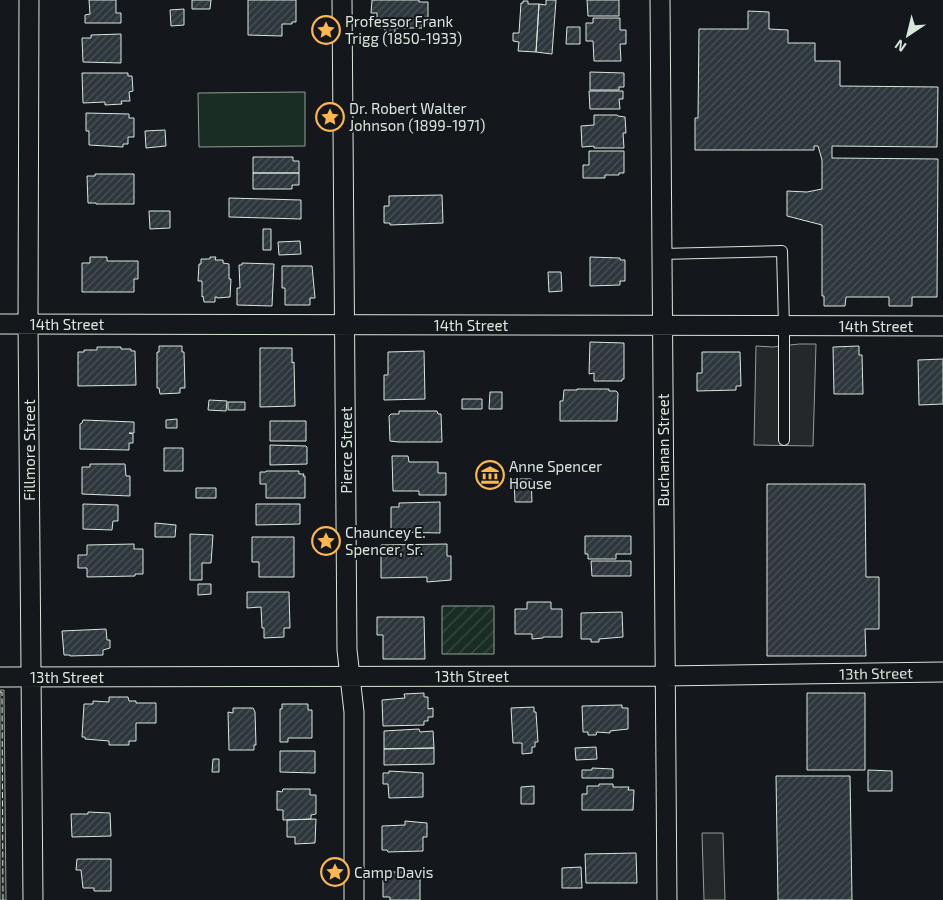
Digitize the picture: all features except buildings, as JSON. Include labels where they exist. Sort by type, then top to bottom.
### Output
[{"type":"street","name":"Fillmore Street","points":[[29,0],[28,324],[33,900]]},
{"type":"street","name":"Pierce Street","points":[[342,0],[347,640],[354,712],[354,900]]},
{"type":"street","name":"Buchanan Street","points":[[660,0],[667,900]]},
{"type":"street","name":"14th Street","points":[[0,324],[943,326]]},
{"type":"street","name":"13th Street","points":[[0,677],[665,676],[943,672]]},
{"type":"lane","points":[[662,254],[782,251],[784,440]]},
{"type":"green space","points":[[305,92],[305,146],[199,147],[198,93]]},
{"type":"green space","points":[[442,606],[494,606],[494,654],[442,654]]},
{"type":"shaded area","points":[[816,344],[813,446],[754,445],[756,346],[773,347]]},
{"type":"shaded area","points":[[0,690],[4,690],[6,900],[0,900]]},
{"type":"shaded area","points":[[702,833],[723,833],[725,900],[704,900]]},
{"type":"fence","points":[[0,692],[2,692],[3,900]]},
{"type":"place","name":"Professor Frank Trigg (1850-1933)","points":[[326,30]]},
{"type":"place","name":"Dr. Robert Walter Johnson (1899-1971)","points":[[330,117]]},
{"type":"place","name":"Anne Spencer House","points":[[490,475]]},
{"type":"place","name":"Chauncey E. Spencer, Sr.","points":[[326,541]]},
{"type":"place","name":"Camp Davis","points":[[335,872]]}]
